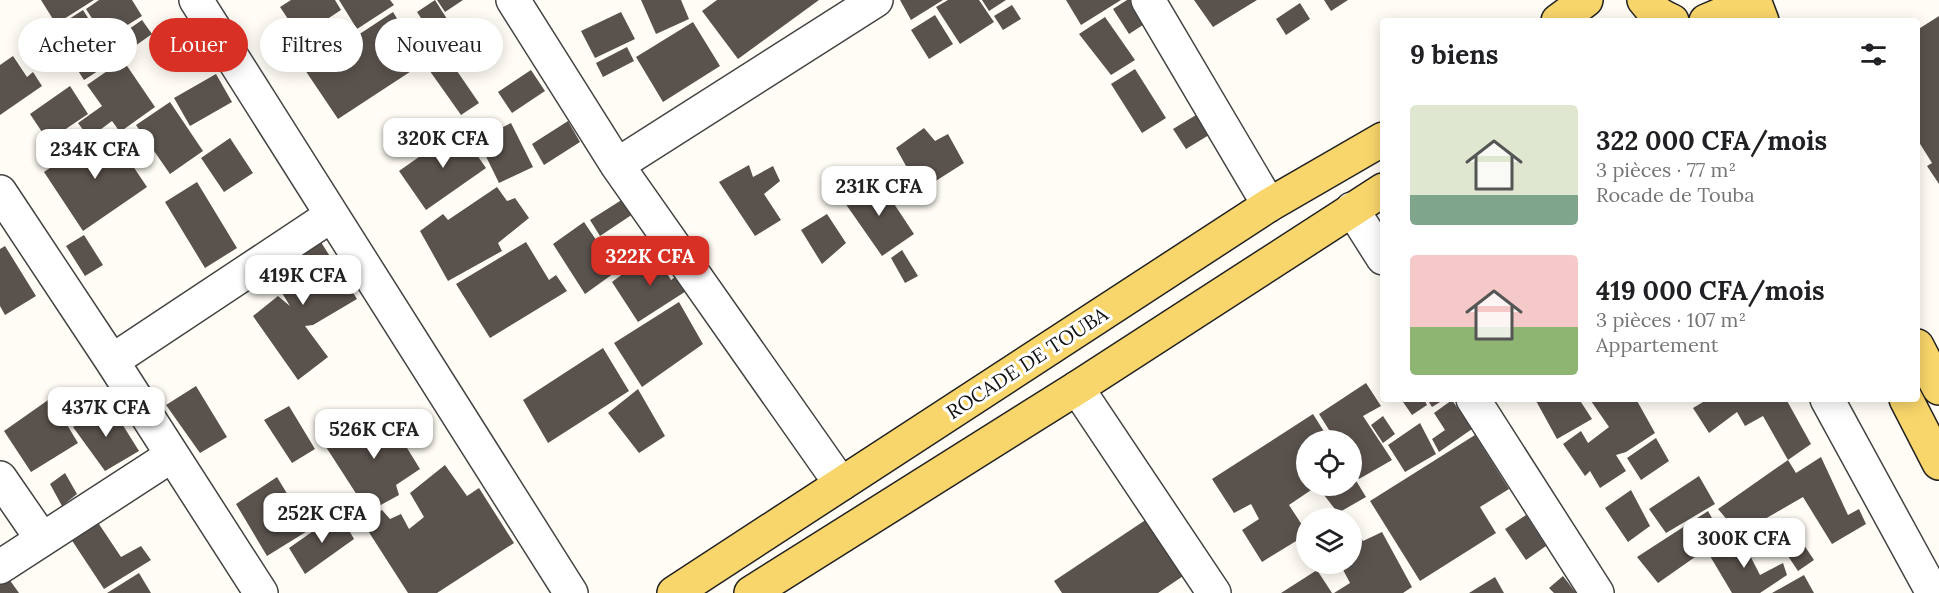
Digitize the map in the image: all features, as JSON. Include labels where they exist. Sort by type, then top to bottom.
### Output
[{"type":"main road","points":[[1562,18],[1586,0]]},
{"type":"main road","points":[[1644,0],[1649,7],[1664,18]]},
{"type":"main road","points":[[1713,18],[1725,13],[1740,0]]},
{"type":"main road","points":[[1754,0],[1761,18]]},
{"type":"main road","name":"ROCADE DE TOUBA","points":[[674,593],[1269,205],[1380,142]]},
{"type":"main road","points":[[751,593],[1077,388],[1380,192]]},
{"type":"main road","points":[[1920,352],[1939,388]]},
{"type":"main road","points":[[1908,402],[1939,463]]},
{"type":"street","points":[[196,0],[571,593]]},
{"type":"street","points":[[513,0],[617,165],[841,484]]},
{"type":"street","points":[[1148,0],[1269,205]]},
{"type":"street","points":[[617,165],[871,1]]},
{"type":"street","points":[[0,192],[261,593]]},
{"type":"street","points":[[1352,209],[1380,253]]},
{"type":"street","points":[[112,361],[332,215]]},
{"type":"street","points":[[1077,388],[1214,593]]},
{"type":"street","points":[[1475,402],[1597,593]]},
{"type":"street","points":[[1829,402],[1933,593]]},
{"type":"street","points":[[0,567],[171,456]]},
{"type":"street","points":[[0,478],[42,538]]},
{"type":"building","points":[[41,0],[94,0],[66,18],[52,18]]},
{"type":"building","points":[[99,0],[132,0],[142,16],[137,19],[92,18],[86,9]]},
{"type":"building","points":[[291,0],[335,0],[341,10],[329,18],[287,18],[280,7]]},
{"type":"building","points":[[339,0],[390,0],[394,5],[363,25],[363,18],[350,18]]},
{"type":"building","points":[[435,0],[446,18],[421,18],[417,12]]},
{"type":"building","points":[[437,0],[463,0],[445,12]]},
{"type":"building","points":[[641,0],[681,0],[689,19],[656,34]]},
{"type":"building","points":[[717,0],[819,0],[738,59],[702,11]]},
{"type":"building","points":[[900,0],[943,0],[911,20]]},
{"type":"building","points":[[948,0],[979,0],[994,22],[960,44],[936,7]]},
{"type":"building","points":[[982,0],[1006,0],[989,11]]},
{"type":"building","points":[[1066,0],[1121,0],[1081,25]]},
{"type":"building","points":[[1131,0],[1146,23],[1129,34],[1113,9]]},
{"type":"building","points":[[1194,0],[1257,0],[1213,27]]},
{"type":"building","points":[[1324,0],[1348,0],[1331,11]]},
{"type":"building","points":[[1300,3],[1310,19],[1286,35],[1276,19]]},
{"type":"building","points":[[1012,5],[1021,19],[1003,30],[994,16]]},
{"type":"building","points":[[83,10],[88,18],[71,18]]},
{"type":"building","points":[[393,12],[397,18],[384,18]]},
{"type":"building","points":[[621,12],[635,39],[595,58],[581,31]]},
{"type":"building","points":[[935,15],[953,44],[929,59],[911,30]]},
{"type":"building","points":[[1939,16],[1939,184],[1927,166],[1932,163],[1920,144],[1920,28]]},
{"type":"building","points":[[1105,17],[1135,60],[1111,75],[1079,34]]},
{"type":"building","points":[[142,20],[149,30],[149,36],[137,45],[137,23]]},
{"type":"building","points":[[693,22],[720,66],[663,102],[636,57]]},
{"type":"building","points":[[375,24],[375,72],[410,72],[338,119],[306,72],[363,72],[363,32]]},
{"type":"building","points":[[627,47],[634,61],[603,77],[596,63]]},
{"type":"building","points":[[13,56],[18,64],[18,72],[24,72],[27,77],[33,72],[42,86],[0,115],[0,65]]},
{"type":"building","points":[[1135,69],[1166,118],[1142,133],[1111,84]]},
{"type":"building","points":[[531,70],[545,91],[512,113],[498,92]]},
{"type":"building","points":[[79,72],[96,72],[84,80]]},
{"type":"building","points":[[106,72],[131,72],[155,107],[120,132],[112,121],[89,138],[78,123],[102,106],[87,85]]},
{"type":"building","points":[[431,72],[458,72],[479,103],[461,115]]},
{"type":"building","points":[[216,74],[232,102],[190,126],[174,98]]},
{"type":"building","points":[[70,86],[88,114],[48,141],[30,114]]},
{"type":"building","points":[[170,102],[203,151],[170,174],[136,125]]},
{"type":"building","points":[[1196,115],[1209,135],[1186,149],[1173,129]]},
{"type":"building","points":[[568,121],[580,142],[544,165],[532,144]]},
{"type":"building","points":[[511,123],[533,167],[499,183],[478,140]]},
{"type":"building","points":[[457,126],[486,168],[426,210],[399,171],[446,138],[444,135]]},
{"type":"building","points":[[924,128],[935,141],[948,134],[964,163],[920,191],[896,148]]},
{"type":"building","points":[[108,129],[147,187],[83,231],[44,172]]},
{"type":"building","points":[[230,138],[253,173],[224,192],[201,158]]},
{"type":"building","points":[[749,165],[753,177],[773,166],[780,181],[764,194],[781,220],[755,236],[719,182]]},
{"type":"building","points":[[877,178],[914,234],[882,256],[845,203]]},
{"type":"building","points":[[197,182],[237,248],[205,268],[165,202]]},
{"type":"building","points":[[497,187],[507,201],[515,198],[529,218],[498,243],[502,251],[448,281],[420,231],[443,214],[448,220]]},
{"type":"building","points":[[631,194],[639,210],[600,236],[590,220]]},
{"type":"building","points":[[827,214],[846,243],[822,264],[801,230]]},
{"type":"building","points":[[584,222],[617,271],[585,294],[553,244]]},
{"type":"building","points":[[84,235],[103,265],[85,276],[66,246]]},
{"type":"building","points":[[319,239],[357,299],[313,325],[305,326],[328,357],[298,380],[253,316],[278,296],[290,306],[268,270]]},
{"type":"building","points":[[526,242],[549,280],[556,275],[567,291],[490,338],[456,284]]},
{"type":"building","points":[[5,246],[36,296],[5,315],[0,306],[0,249]]},
{"type":"building","points":[[902,250],[918,276],[905,283],[891,258]]},
{"type":"building","points":[[653,251],[671,280],[684,270],[694,286],[638,322],[612,282]]},
{"type":"building","points":[[679,302],[703,344],[642,387],[614,343]]},
{"type":"building","points":[[603,348],[629,391],[548,443],[523,400]]},
{"type":"building","points":[[1366,383],[1381,406],[1363,416],[1392,460],[1362,477],[1362,430],[1329,430],[1319,414]]},
{"type":"building","points":[[196,386],[227,437],[200,453],[166,405]]},
{"type":"building","points":[[638,389],[665,436],[639,453],[608,413]]},
{"type":"building","points":[[51,398],[78,443],[31,472],[4,431]]},
{"type":"building","points":[[1403,402],[1426,402],[1427,405],[1412,415]]},
{"type":"building","points":[[1429,402],[1440,402],[1432,407]]},
{"type":"building","points":[[1449,402],[1453,402],[1472,429],[1439,452],[1432,439],[1445,430],[1434,413]]},
{"type":"building","points":[[1537,402],[1581,402],[1592,419],[1557,439]]},
{"type":"building","points":[[1592,402],[1638,402],[1655,433],[1626,452],[1616,455],[1626,471],[1600,488],[1590,471],[1585,476],[1563,444],[1581,431],[1588,443],[1609,427]]},
{"type":"building","points":[[1703,402],[1788,402],[1811,444],[1788,460],[1763,416],[1745,426],[1737,412],[1709,433],[1693,408]]},
{"type":"building","points":[[109,403],[139,451],[105,471],[73,427]]},
{"type":"building","points":[[289,406],[315,449],[292,463],[264,420]]},
{"type":"building","points":[[383,409],[420,469],[396,485],[399,495],[368,512],[326,447]]},
{"type":"building","points":[[1313,414],[1323,430],[1296,430],[1296,496],[1302,496],[1289,505],[1296,516],[1296,541],[1262,562],[1242,530],[1259,519],[1251,504],[1234,513],[1212,479]]},
{"type":"building","points":[[1383,416],[1395,434],[1383,443],[1371,425]]},
{"type":"building","points":[[1420,423],[1436,454],[1405,472],[1388,445]]},
{"type":"building","points":[[1475,435],[1509,489],[1480,507],[1496,533],[1420,581],[1370,501]]},
{"type":"building","points":[[1656,438],[1669,461],[1641,480],[1627,458]]},
{"type":"building","points":[[1821,457],[1848,515],[1859,509],[1866,524],[1832,544],[1803,497],[1739,534],[1718,509],[1788,460],[1796,473]]},
{"type":"building","points":[[445,465],[467,496],[479,488],[514,543],[437,593],[408,593],[363,523],[382,510],[390,519],[401,514],[409,529],[424,517],[410,493]]},
{"type":"building","points":[[65,473],[77,494],[62,506],[50,484]]},
{"type":"building","points":[[1699,476],[1715,504],[1666,533],[1649,509]]},
{"type":"building","points":[[277,477],[309,530],[267,556],[236,504]]},
{"type":"building","points":[[1362,490],[1366,497],[1347,508],[1334,508],[1325,496],[1362,496]]},
{"type":"building","points":[[1631,490],[1650,526],[1628,542],[1605,508]]},
{"type":"building","points":[[1708,511],[1717,527],[1708,533],[1715,543],[1658,583],[1637,557]]},
{"type":"building","points":[[339,513],[354,539],[305,574],[289,548]]},
{"type":"building","points":[[1156,513],[1195,568],[1158,593],[1062,593],[1054,581]]},
{"type":"building","points":[[1526,515],[1546,546],[1526,560],[1505,529]]},
{"type":"building","points":[[97,521],[121,557],[141,546],[151,560],[104,589],[71,539]]},
{"type":"building","points":[[1382,532],[1412,587],[1403,593],[1334,593],[1350,583],[1345,574],[1362,574],[1362,540]]},
{"type":"building","points":[[1739,534],[1760,575],[1783,563],[1787,575],[1760,593],[1732,593],[1710,556]]},
{"type":"building","points":[[1804,545],[1814,560],[1798,571],[1788,556]]},
{"type":"building","points":[[139,573],[151,593],[107,593]]},
{"type":"building","points":[[1311,574],[1320,574],[1332,593],[1281,593]]},
{"type":"building","points":[[1804,575],[1814,593],[1772,593]]},
{"type":"building","points":[[1563,576],[1576,593],[1554,593],[1549,588]]},
{"type":"building","points":[[1495,577],[1504,593],[1469,593]]},
{"type":"building","points":[[9,579],[19,593],[0,593],[0,585]]}]
